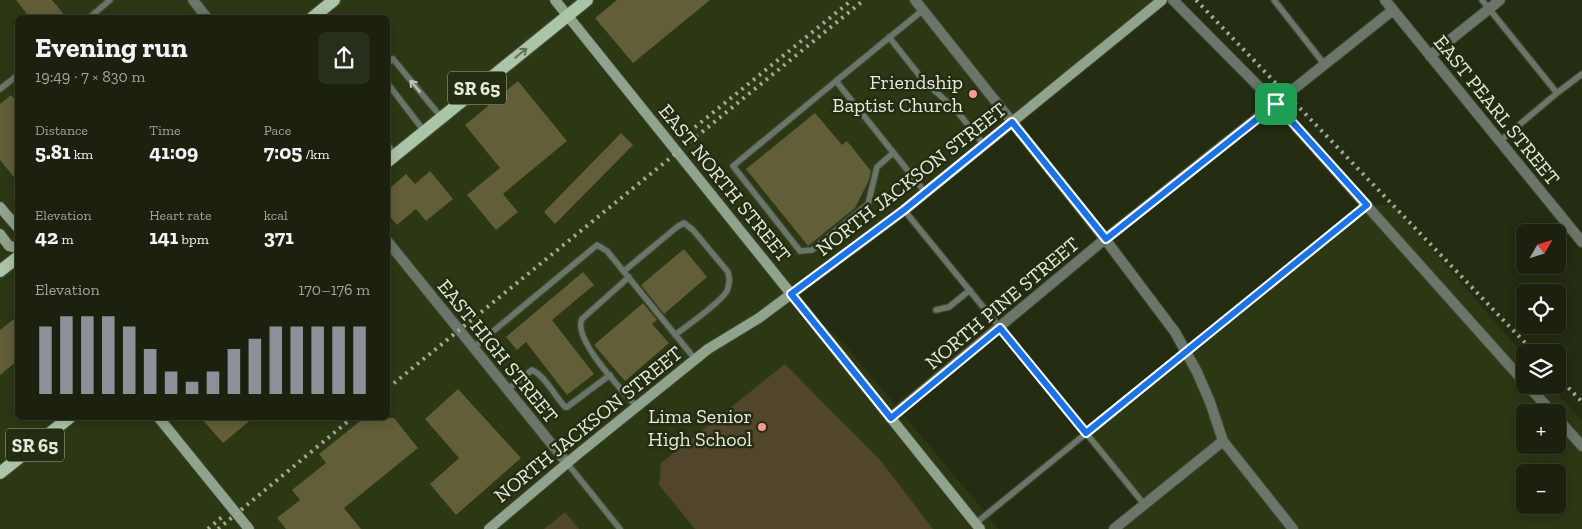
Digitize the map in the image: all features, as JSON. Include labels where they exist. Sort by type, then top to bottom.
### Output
[{"type":"main road","points":[[316,15],[334,0]]},
{"type":"main road","name":"SR 65","points":[[390,154],[424,131],[587,0]]},
{"type":"main road","points":[[0,271],[15,259]]},
{"type":"main road","name":"SR 65","points":[[2,468],[67,420]]},
{"type":"street","points":[[193,0],[205,15]]},
{"type":"street","name":"EAST NORTH STREET","points":[[555,0],[978,526]]},
{"type":"street","points":[[915,0],[1106,239],[1175,332],[1197,372],[1210,402],[1223,441],[1293,529]]},
{"type":"street","name":"NORTH JACKSON STREET","points":[[489,529],[695,359],[758,318],[904,210],[1162,0]]},
{"type":"street","points":[[1173,0],[1276,104],[1516,373]]},
{"type":"street","name":"EAST PEARL STREET","points":[[1385,0],[1582,242]]},
{"type":"street","points":[[1430,56],[1500,0]]},
{"type":"street","name":"NORTH PINE STREET","points":[[891,418],[1106,239],[1393,10]]},
{"type":"street","points":[[0,207],[15,224]]},
{"type":"street","points":[[0,234],[9,246],[15,247]]},
{"type":"street","name":"EAST HIGH STREET","points":[[390,244],[567,464]]},
{"type":"street","points":[[1535,394],[1545,404]]},
{"type":"street","points":[[161,420],[249,529]]},
{"type":"street","points":[[1566,428],[1582,446]]},
{"type":"street","points":[[1114,529],[1223,441]]},
{"type":"lane","points":[[92,15],[110,0]]},
{"type":"lane","points":[[1274,0],[1324,65]]},
{"type":"lane","points":[[1482,0],[1557,93]]},
{"type":"lane","points":[[893,153],[877,167],[868,204],[812,250],[800,251],[733,166],[923,10]]},
{"type":"lane","points":[[889,37],[923,80],[956,110],[984,145]]},
{"type":"lane","points":[[390,61],[393,59],[441,117]]},
{"type":"lane","points":[[1500,141],[1582,74]]},
{"type":"lane","points":[[0,89],[15,77]]},
{"type":"lane","points":[[836,81],[925,192]]},
{"type":"lane","points":[[390,87],[424,131]]},
{"type":"lane","points":[[978,526],[1086,433],[1367,205]]},
{"type":"lane","points":[[904,210],[1144,504]]},
{"type":"lane","points":[[624,271],[684,223],[693,230],[728,272],[730,278],[726,292],[720,300],[676,335]]},
{"type":"lane","points":[[473,348],[597,244],[607,251],[695,359]]},
{"type":"lane","points":[[628,277],[582,319],[580,331],[592,353],[636,406]]},
{"type":"lane","points":[[936,310],[949,307],[970,290]]},
{"type":"lane","points":[[508,390],[532,370],[540,375],[560,402],[567,407],[610,375]]},
{"type":"lane","name":"EAST HIGH STREET","points":[[567,464],[620,529]]},
{"type":"shaded area","points":[[0,0],[1162,0],[791,294],[845,345],[999,529],[0,529]]},
{"type":"shaded area","points":[[1367,205],[1393,205],[1516,346],[1516,394],[1558,394],[1582,421],[1582,529],[1108,529],[1144,504],[1086,433]]},
{"type":"shaded area","name":"Lima Senior High School","points":[[785,364],[881,461],[933,529],[695,529],[659,485],[661,463]]},
{"type":"shaded area","points":[[565,512],[579,529],[544,529]]},
{"type":"building","points":[[16,0],[52,0],[64,15],[28,15]]},
{"type":"building","points":[[617,0],[710,0],[633,63],[595,18]]},
{"type":"building","points":[[518,81],[567,141],[503,194],[518,212],[496,230],[467,195],[500,168],[465,125]]},
{"type":"building","points":[[11,95],[15,100],[15,178],[0,160],[0,104]]},
{"type":"building","points":[[815,113],[842,145],[847,141],[871,171],[869,180],[855,208],[808,246],[746,169]]},
{"type":"building","points":[[621,133],[633,145],[555,224],[544,212]]},
{"type":"building","points":[[430,171],[453,199],[426,221],[416,209],[397,225],[390,216],[390,188],[406,174],[415,184]]},
{"type":"building","points":[[684,249],[707,277],[664,314],[641,285]]},
{"type":"building","points":[[583,272],[594,285],[552,320],[594,374],[567,395],[526,342],[517,350],[506,337]]},
{"type":"building","points":[[643,303],[657,320],[652,324],[669,343],[625,381],[594,345]]},
{"type":"building","points":[[15,318],[15,362],[0,375],[0,330]]},
{"type":"building","points":[[458,389],[521,458],[456,515],[430,484],[459,458],[425,419]]},
{"type":"building","points":[[390,418],[394,418],[418,448],[344,508],[361,529],[286,529],[277,518],[300,500],[292,490],[326,463],[319,454],[362,420],[390,420]]},
{"type":"building","points":[[203,420],[251,420],[223,443]]},
{"type":"railway","points":[[689,132],[852,0]]},
{"type":"railway","points":[[390,386],[864,0]]},
{"type":"railway","points":[[1196,0],[1526,344]]},
{"type":"railway","points":[[1566,385],[1582,402]]},
{"type":"railway","points":[[218,529],[350,420]]},
{"type":"railway","points":[[208,529],[222,517]]},
{"type":"place","name":"Friendship Baptist Church","points":[[973,94]]},
{"type":"place","name":"Lima Senior High School","points":[[762,427]]},
{"type":"route","points":[[1276,104],[1367,205],[1086,433],[1000,328],[891,418],[791,294],[904,210],[1012,122],[1106,239],[1276,104]]}]
